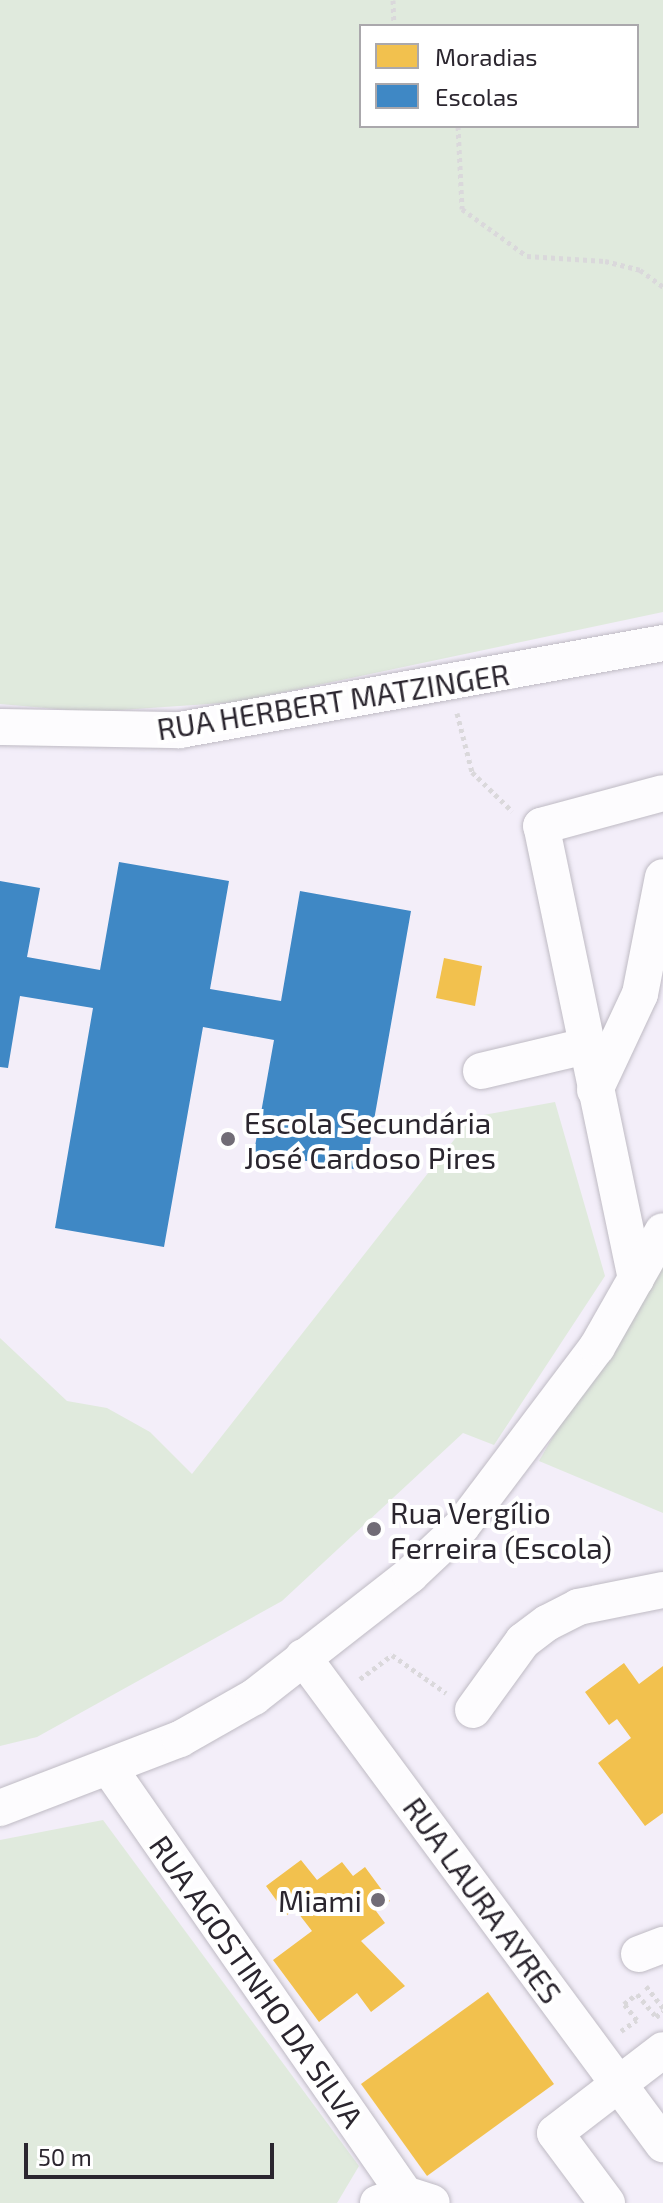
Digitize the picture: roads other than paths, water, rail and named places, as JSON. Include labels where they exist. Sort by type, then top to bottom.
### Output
[{"type":"street","name":"RUA HERBERT MATZINGER","points":[[0,727],[180,730],[451,684],[663,643]]},
{"type":"street","points":[[636,1279],[541,826],[663,793]]},
{"type":"street","points":[[595,1090],[640,994],[663,877]]},
{"type":"street","points":[[481,1071],[586,1046]]},
{"type":"street","points":[[0,1808],[109,1768],[254,1697],[462,1526],[597,1347],[663,1231]]},
{"type":"street","points":[[473,1710],[523,1641],[547,1623],[578,1607],[663,1590]]},
{"type":"street","name":"RUA LAURA AYRES","points":[[303,1657],[663,2144]]},
{"type":"street","name":"RUA AGOSTINHO DA SILVA","points":[[109,1768],[405,2200]]},
{"type":"street","points":[[607,2203],[555,2133],[663,2050]]},
{"type":"place","name":"Escola Secundária José Cardoso Pires","points":[[228,1139]]},
{"type":"place","name":"Rua Vergílio Ferreira (Escola)","points":[[374,1529]]},
{"type":"place","name":"Miami","points":[[378,1900]]}]
